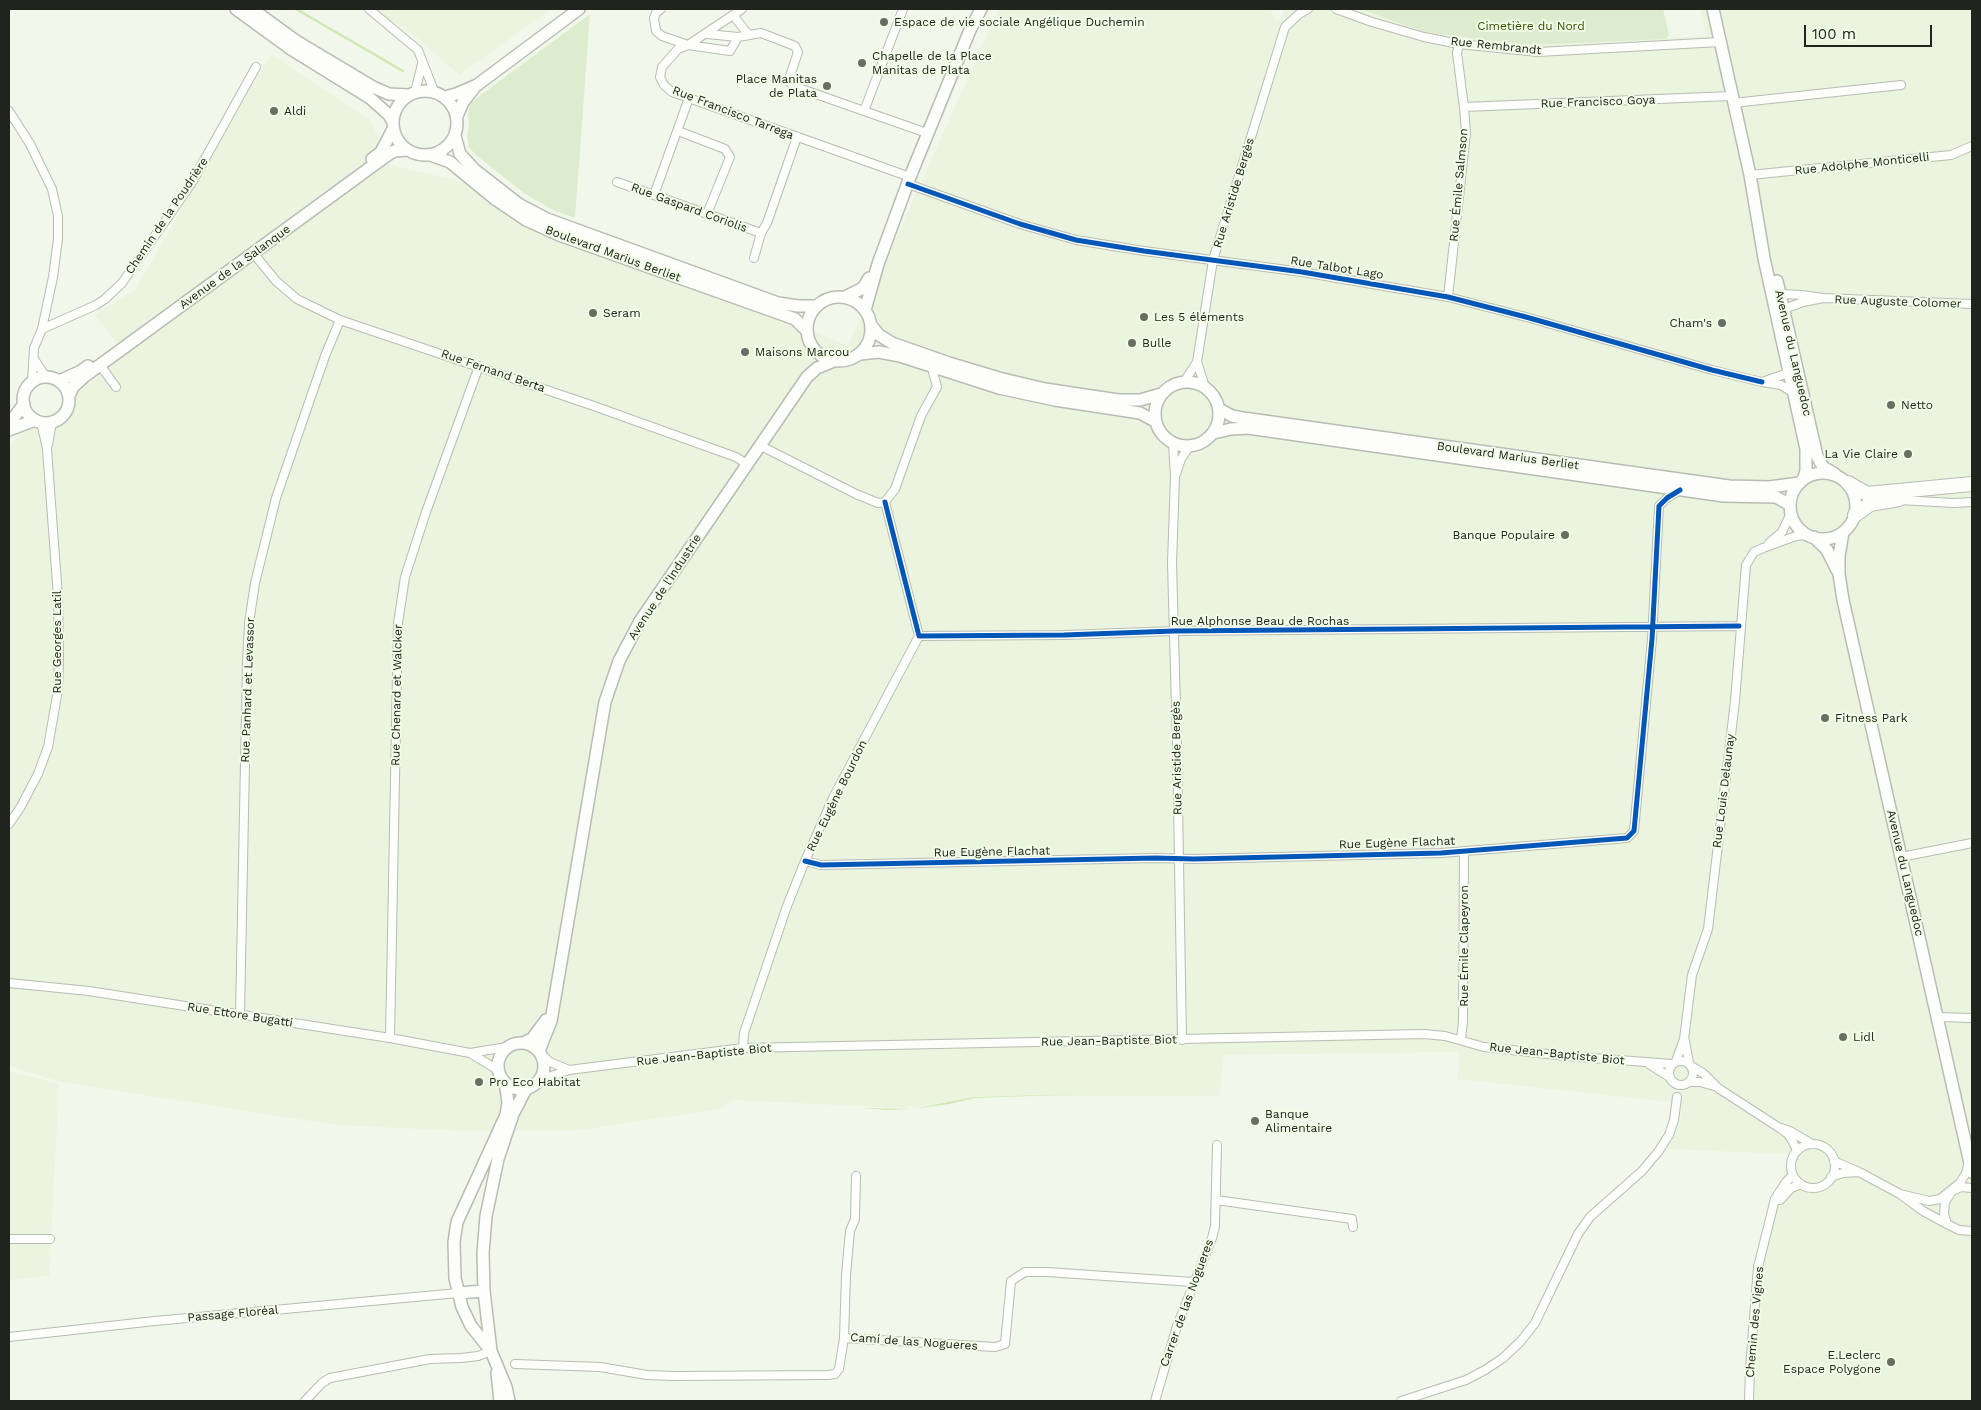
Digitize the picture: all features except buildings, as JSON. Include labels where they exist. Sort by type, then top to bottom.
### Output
[{"type":"highway","points":[[1848,484],[1867,494],[1972,484]]},
{"type":"highway","points":[[1855,515],[1870,504],[1972,493]]},
{"type":"main road","points":[[236,9],[291,49],[370,98],[389,115],[396,138],[408,150],[422,156],[430,155],[440,152],[449,145],[455,136],[458,126],[457,116],[451,102],[445,97],[434,92],[389,94],[372,87],[296,41],[252,9]]},
{"type":"main road","points":[[457,116],[462,102],[477,85],[579,9]]},
{"type":"main road","points":[[865,310],[878,264],[927,133],[981,9]]},
{"type":"main road","name":"Avenue du Languedoc","points":[[1712,9],[1750,175],[1764,258],[1779,301],[1817,456],[1823,466],[1835,474]]},
{"type":"main road","points":[[445,97],[477,85]]},
{"type":"main road","points":[[393,126],[398,107],[412,94]]},
{"type":"main road","name":"Avenue de la Salanque","points":[[59,381],[89,365],[373,159],[381,152],[393,126]]},
{"type":"main road","name":"Boulevard Marius Berliet","points":[[455,136],[460,154],[475,170],[510,198],[547,220],[778,303],[817,306]]},
{"type":"main road","name":"Avenue de la Salanque","points":[[69,396],[73,387],[100,365],[382,159],[394,151],[408,150]]},
{"type":"main road","name":"Boulevard Marius Berliet","points":[[430,155],[450,162],[495,199],[526,220],[559,235],[795,319],[807,330]]},
{"type":"main road","name":"Avenue du Languedoc","points":[[1759,226],[1771,257],[1779,301],[1788,373],[1807,458],[1806,471],[1801,481]]},
{"type":"main road","points":[[845,298],[862,288],[878,264]]},
{"type":"main road","points":[[1155,421],[1140,413],[1054,400],[999,388],[932,368],[900,356],[879,352],[860,354],[848,360],[834,361],[821,356],[812,346],[807,330],[810,317],[817,306],[830,298],[845,298],[856,302],[865,310],[871,325],[879,336],[892,343],[949,363],[1045,389],[1118,400],[1140,400],[1161,394],[1171,386],[1184,382],[1195,382],[1213,394],[1220,409],[1218,424],[1214,434],[1202,443],[1189,447],[1173,444],[1165,438],[1155,421],[1154,412],[1161,394]]},
{"type":"main road","points":[[860,354],[867,346],[871,336],[871,325]]},
{"type":"main road","name":"Avenue de l'Industrie","points":[[540,1053],[551,1021],[605,702],[619,661],[640,621],[807,376],[813,357],[812,346]]},
{"type":"main road","name":"Avenue de l'Industrie","points":[[807,376],[817,368],[834,361]]},
{"type":"main road","points":[[9,430],[43,422],[64,415],[68,409],[69,396],[64,385],[59,381],[46,377],[32,382],[25,392],[24,404],[26,410],[43,422]]},
{"type":"main road","points":[[9,424],[24,404]]},
{"type":"main road","name":"Boulevard Marius Berliet","points":[[1220,409],[1232,416],[1243,418],[1729,486],[1769,487],[1801,481]]},
{"type":"main road","name":"Boulevard Marius Berliet","points":[[1214,434],[1231,429],[1248,428],[1724,496],[1776,497],[1791,509]]},
{"type":"main road","points":[[1818,473],[1835,474],[1848,484],[1854,493],[1855,515],[1852,522],[1843,532],[1834,537],[1812,536],[1801,530],[1795,522],[1791,509],[1792,496],[1801,481],[1818,473]]},
{"type":"main road","name":"Avenue du Languedoc","points":[[1839,574],[1840,547],[1843,532]]},
{"type":"main road","name":"Avenue du Languedoc","points":[[1812,536],[1827,550],[1839,574],[1971,1166]]},
{"type":"main road","name":"Avenue de l'Industrie","points":[[523,1043],[532,1039],[540,1030],[547,1019],[554,1001]]},
{"type":"main road","points":[[523,1043],[532,1045],[540,1053],[544,1064],[544,1072],[540,1080],[526,1089],[511,1087],[505,1082],[498,1070],[498,1061],[507,1047],[523,1043]]},
{"type":"main road","points":[[505,1082],[508,1102],[506,1115],[457,1222],[453,1262],[458,1293],[471,1326],[490,1351],[506,1387],[509,1401]]},
{"type":"main road","points":[[490,1351],[484,1291],[483,1253],[486,1216],[492,1185],[513,1114],[526,1089]]},
{"type":"main road","points":[[458,1293],[484,1291]]},
{"type":"main road","points":[[496,1366],[497,1390],[500,1401]]},
{"type":"street","points":[[369,9],[418,50],[434,92]]},
{"type":"street","points":[[661,9],[654,18],[656,32],[688,46],[730,51],[738,37]]},
{"type":"street","points":[[688,46],[742,9]]},
{"type":"street","points":[[864,111],[903,9]]},
{"type":"street","name":"Rue Aristide Bergès","points":[[1184,382],[1197,362],[1213,260],[1285,27],[1298,14],[1308,9]]},
{"type":"street","name":"Rue Rembrandt","points":[[1336,9],[1424,37],[1459,44],[1538,52],[1720,42]]},
{"type":"street","points":[[733,15],[748,34]]},
{"type":"street","points":[[707,34],[738,37],[761,33],[795,46],[798,52],[789,78],[791,84],[927,133]]},
{"type":"street","name":"Rue Émile Salmson","points":[[1448,297],[1466,133],[1457,53],[1459,44]]},
{"type":"street","name":"Rue Francisco Tarrega","points":[[688,46],[678,49],[662,67],[660,77],[664,85],[672,92],[909,181]]},
{"type":"street","points":[[412,94],[423,62]]},
{"type":"street","name":"Chemin de la Poudrière","points":[[42,329],[96,305],[122,282],[191,184],[256,67]]},
{"type":"street","name":"Rue Francisco Goya","points":[[1464,107],[1732,100],[1901,84]]},
{"type":"street","points":[[654,195],[689,98]]},
{"type":"street","points":[[9,111],[30,144],[52,189],[58,216],[58,239],[53,278],[42,329],[34,348],[32,382]]},
{"type":"street","points":[[678,132],[726,149],[730,157],[707,214]]},
{"type":"street","name":"Rue Gaspard Coriolis","points":[[754,258],[761,233],[767,223],[796,137]]},
{"type":"street","name":"Rue Adolphe Monticelli","points":[[1750,175],[1950,154],[1972,146]]},
{"type":"street","name":"Rue Talbot Lago","points":[[909,181],[1020,224],[1076,240],[1302,272],[1448,297],[1526,316],[1712,370],[1781,385],[1792,392]]},
{"type":"street","name":"Rue Gaspard Coriolis","points":[[617,182],[761,233]]},
{"type":"street","name":"Rue Fernand Berta","points":[[254,254],[276,281],[297,299],[340,320],[480,366],[736,457],[748,465]]},
{"type":"street","name":"Rue Auguste Colomer","points":[[1779,301],[1803,302],[1823,298]]},
{"type":"street","name":"Rue Auguste Colomer","points":[[1779,301],[1823,298],[1972,304]]},
{"type":"street","name":"Rue Panhard et Levassor","points":[[240,1014],[249,623],[255,583],[276,498],[340,320]]},
{"type":"street","points":[[34,359],[46,377]]},
{"type":"street","name":"Rue Aristide Bergès","points":[[1197,362],[1205,387]]},
{"type":"street","points":[[100,365],[116,387]]},
{"type":"street","name":"Rue Chenard et Walcker","points":[[390,1038],[398,623],[405,577],[480,366]]},
{"type":"street","points":[[885,502],[895,489],[921,416],[937,387],[932,368]]},
{"type":"street","points":[[1762,382],[1788,373],[1796,382],[1801,410],[1807,414]]},
{"type":"street","name":"Rue Georges Latil","points":[[9,824],[33,783],[48,747],[58,690],[58,596],[47,449],[43,422]]},
{"type":"street","name":"Rue Aristide Bergès","points":[[1173,444],[1175,476],[1172,563],[1182,1040]]},
{"type":"street","points":[[761,446],[856,494],[878,502],[885,502]]},
{"type":"street","name":"Rue Aristide Bergès","points":[[1175,476],[1181,459],[1189,447]]},
{"type":"street","name":"Rue Eugène Flachat","points":[[805,861],[821,865],[1179,859],[1464,851],[1626,838],[1634,830],[1652,627],[1659,506],[1667,498],[1680,490]]},
{"type":"street","points":[[1899,500],[1972,502]]},
{"type":"street","points":[[885,502],[919,636]]},
{"type":"street","name":"Rue Louis Delaunay","points":[[1674,1062],[1684,1039],[1692,975],[1708,928],[1735,701],[1746,565],[1754,552],[1763,548],[1782,532],[1791,509]]},
{"type":"street","points":[[1763,548],[1796,536],[1812,536]]},
{"type":"street","name":"Rue Alphonse Beau de Rochas","points":[[919,636],[1064,635],[1174,631],[1740,626]]},
{"type":"street","name":"Rue Eugène Bourdon","points":[[743,1048],[744,1033],[787,906],[805,861],[833,798],[919,636]]},
{"type":"street","points":[[1902,857],[1972,843]]},
{"type":"street","name":"Rue Émile Clapeyron","points":[[1461,1040],[1464,1020],[1464,851]]},
{"type":"street","name":"Rue Ettore Bugatti","points":[[9,983],[88,991],[240,1014],[470,1053],[507,1047]]},
{"type":"street","points":[[1937,1017],[1972,1018]]},
{"type":"street","name":"Rue Jean-Baptiste Biot","points":[[540,1080],[569,1070],[743,1048],[911,1043],[1182,1040],[1424,1034],[1445,1036],[1484,1047],[1647,1063],[1674,1062]]},
{"type":"street","name":"Rue Louis Delaunay","points":[[1684,1039],[1690,1065]]},
{"type":"street","name":"Rue Ettore Bugatti","points":[[470,1053],[498,1070]]},
{"type":"street","points":[[540,1053],[550,1062],[569,1070]]},
{"type":"street","points":[[1400,1401],[1466,1380],[1502,1358],[1521,1341],[1535,1323],[1578,1234],[1590,1217],[1642,1171],[1669,1135],[1674,1120],[1677,1097],[1670,1078],[1669,1069],[1674,1062],[1682,1060],[1703,1073],[1718,1088],[1778,1126],[1788,1134],[1797,1151]]},
{"type":"street","name":"Rue Jean-Baptiste Biot","points":[[1647,1063],[1670,1078]]},
{"type":"street","points":[[1677,1097],[1693,1073],[1690,1065]]},
{"type":"street","points":[[1670,1078],[1678,1085],[1700,1082],[1718,1088]]},
{"type":"street","points":[[1778,1126],[1812,1144]]},
{"type":"street","points":[[1812,1144],[1821,1145],[1828,1150],[1834,1162],[1834,1173],[1831,1177],[1823,1186],[1814,1188],[1801,1184],[1793,1175],[1791,1167],[1797,1151],[1804,1146],[1812,1144]]},
{"type":"street","name":"Carrer de las Nogueres","points":[[1155,1401],[1171,1344],[1215,1226],[1217,1145]]},
{"type":"street","points":[[1834,1162],[1859,1172],[1900,1194],[1923,1211],[1959,1230],[1972,1230]]},
{"type":"street","points":[[1947,1224],[1944,1214],[1944,1202],[1971,1166]]},
{"type":"street","points":[[1831,1177],[1859,1172]]},
{"type":"street","name":"Chemin des Vignes","points":[[1749,1401],[1758,1267],[1775,1199],[1793,1175]]},
{"type":"street","points":[[844,1338],[847,1266],[850,1231],[854,1219],[856,1176]]},
{"type":"street","name":"Chemin des Vignes","points":[[1772,1215],[1784,1194],[1791,1188],[1801,1184]]},
{"type":"street","points":[[1900,1194],[1929,1201],[1940,1198],[1961,1187],[1972,1188]]},
{"type":"street","points":[[1216,1200],[1352,1219],[1354,1227]]},
{"type":"street","points":[[9,1239],[50,1238]]},
{"type":"street","name":"Camí de las Nogueres","points":[[515,1364],[600,1367],[647,1375],[828,1375],[835,1374],[840,1369],[844,1338],[995,1348],[1005,1344],[1011,1281],[1025,1272],[1193,1282]]},
{"type":"street","name":"Passage Floréal","points":[[9,1337],[155,1321],[458,1293]]},
{"type":"street","points":[[305,1401],[322,1382],[330,1378],[430,1359],[478,1356],[490,1351]]},
{"type":"street","points":[[1427,1392],[1430,1401]]},
{"type":"shaded area","points":[[365,9],[551,9],[459,75],[406,28]]},
{"type":"shaded area","points":[[999,9],[1269,9],[1278,23],[1285,9],[1361,9],[1424,32],[1524,45],[1706,36],[1700,9],[1972,9],[1972,1401],[1747,1401],[1760,1274],[1788,1154],[1667,1149],[1680,1123],[1682,1103],[1457,1079],[1459,1052],[1224,1055],[1219,1096],[978,1096],[964,1100],[903,1108],[732,1100],[720,1109],[579,1130],[464,1131],[337,1125],[61,1082],[9,1066],[9,445],[126,354],[95,315],[135,290],[271,54],[371,121],[390,165],[455,180],[848,346]]},
{"type":"shaded area","points":[[9,1071],[59,1084],[49,1276],[9,1280]]},
{"type":"shaded area","points":[[1086,1094],[975,1098],[912,1109],[975,1097]]},
{"type":"shaded area","points":[[859,1108],[912,1109],[889,1110]]},
{"type":"green space","name":"Cimetière du Nord","points":[[1361,9],[1663,9],[1669,35],[1666,39],[1524,45],[1424,32]]},
{"type":"green space","points":[[590,14],[575,218],[555,211],[525,194],[476,155],[469,147],[467,136],[468,114],[470,103]]},
{"type":"waterway","points":[[296,9],[403,71]]},
{"type":"cycle path","points":[[908,184],[1020,224],[1076,240],[1302,272],[1448,297],[1762,382]]},
{"type":"cycle path","points":[[805,861],[821,865],[1441,853],[1627,838],[1634,831],[1652,639],[1659,506],[1667,498],[1680,490]]},
{"type":"cycle path","points":[[885,502],[919,636],[1064,635],[1174,631],[1739,626]]},
{"type":"place","name":"Espace de vie sociale Angélique Duchemin","points":[[884,22]]},
{"type":"place","name":"Chapelle de la Place Manitas de Plata","points":[[862,63]]},
{"type":"place","name":"Place Manitas de Plata","points":[[827,86]]},
{"type":"place","name":"Aldi","points":[[274,111]]},
{"type":"place","name":"Seram","points":[[593,313]]},
{"type":"place","name":"Les 5 éléments","points":[[1144,317]]},
{"type":"place","name":"Cham's","points":[[1722,323]]},
{"type":"place","name":"Bulle","points":[[1132,343]]},
{"type":"place","name":"Maisons Marcou","points":[[745,352]]},
{"type":"place","name":"Netto","points":[[1891,405]]},
{"type":"place","name":"La Vie Claire","points":[[1908,454]]},
{"type":"place","name":"Banque Populaire","points":[[1565,535]]},
{"type":"place","name":"Fitness Park","points":[[1825,718]]},
{"type":"place","name":"Lidl","points":[[1843,1037]]},
{"type":"place","name":"Pro Eco Habitat","points":[[479,1082]]},
{"type":"place","name":"Banque Alimentaire","points":[[1255,1121]]},
{"type":"place","name":"E.Leclerc Espace Polygone","points":[[1891,1362]]}]
